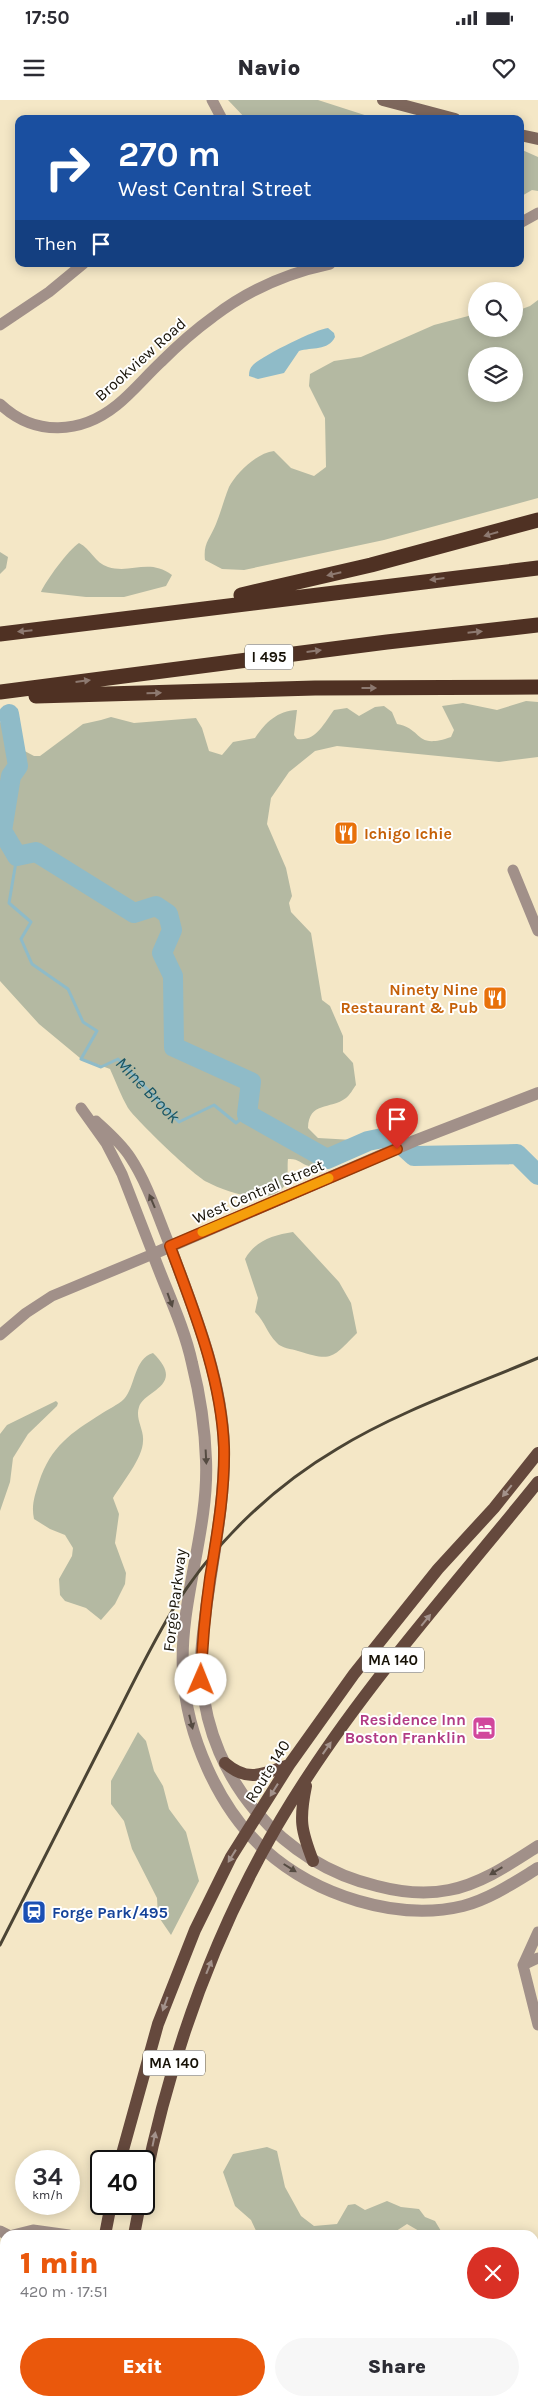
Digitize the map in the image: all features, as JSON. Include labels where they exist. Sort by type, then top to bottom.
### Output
[{"type":"highway","points":[[50,629],[256,592],[371,565],[538,520]]},
{"type":"highway","points":[[0,634],[538,568]]},
{"type":"highway","name":"I 495","points":[[0,692],[386,642],[538,626]]},
{"type":"highway","points":[[0,696],[314,688],[538,687]]},
{"type":"main road","points":[[383,100],[440,115]]},
{"type":"main road","points":[[524,136],[538,139]]},
{"type":"main road","name":"Route 140","points":[[123,2150],[155,2033],[172,1986],[211,1894],[248,1831],[289,1765],[354,1674],[438,1569],[494,1508],[538,1453]]},
{"type":"main road","name":"MA 140","points":[[152,2150],[165,2094],[190,2018],[215,1952],[274,1832],[307,1776],[372,1686],[538,1482]]},
{"type":"main road","points":[[225,1763],[238,1774],[249,1776],[289,1765]]},
{"type":"main road","points":[[307,1776],[301,1826],[314,1861]]},
{"type":"main road","points":[[106,2230],[109,2215]]},
{"type":"main road","points":[[135,2230],[138,2215]]},
{"type":"street","points":[[212,100],[220,115]]},
{"type":"street","points":[[524,221],[538,213]]},
{"type":"street","points":[[0,325],[49,292],[79,267]]},
{"type":"street","name":"Brookview Road","points":[[0,404],[24,421],[47,428],[70,428],[91,421],[117,405],[162,360],[212,317],[293,268]]},
{"type":"street","points":[[513,870],[538,931]]},
{"type":"street","name":"West Central Street","points":[[0,1335],[26,1313],[52,1296],[414,1141],[538,1093]]},
{"type":"street","points":[[153,1254],[122,1174],[106,1143],[81,1108],[115,1138],[130,1157],[148,1192],[170,1246]]},
{"type":"street","name":"Forge Parkway","points":[[170,1246],[200,1326],[221,1414],[224,1446],[223,1488],[202,1639],[201,1680],[208,1720],[225,1763],[240,1790],[258,1815],[274,1832],[314,1861],[330,1870],[368,1884],[407,1892],[428,1893],[467,1886],[485,1878],[538,1846]]},
{"type":"street","name":"Forge Parkway","points":[[153,1254],[192,1362],[203,1421],[206,1462],[204,1503],[183,1652],[183,1672],[188,1712],[204,1761],[225,1799],[264,1850],[305,1877],[342,1895],[374,1905],[401,1910],[443,1910],[465,1905],[500,1890],[538,1868]]},
{"type":"street","points":[[538,1932],[523,1965],[538,2025]]},
{"type":"street","points":[[523,1965],[538,1958]]},
{"type":"green space","points":[[228,100],[318,100],[365,115],[242,115]]},
{"type":"green space","points":[[524,151],[538,157],[538,191],[532,190],[524,195]]},
{"type":"green space","points":[[538,300],[538,498],[384,540],[244,570],[222,569],[205,560],[206,545],[216,524],[229,487],[237,475],[254,459],[274,451],[291,468],[314,476],[326,467],[325,418],[309,386],[310,374],[334,361],[361,357],[434,325],[468,316],[468,337],[523,337],[523,309]]},
{"type":"green space","points":[[79,543],[108,567],[116,569],[156,568],[172,575],[166,586],[124,597],[86,597],[41,592],[58,566]]},
{"type":"green space","points":[[0,552],[8,557],[6,568],[0,574]]},
{"type":"green space","points":[[526,701],[538,702],[538,757],[499,762],[337,746],[315,751],[289,772],[271,798],[267,824],[286,868],[292,896],[289,903],[291,912],[311,933],[322,1000],[330,1006],[343,1036],[343,1052],[353,1063],[356,1085],[350,1094],[340,1102],[316,1110],[309,1119],[308,1128],[318,1138],[353,1140],[366,1151],[339,1164],[324,1167],[309,1166],[294,1159],[288,1159],[285,1185],[278,1192],[269,1196],[248,1196],[215,1186],[190,1169],[133,1115],[125,1103],[110,1069],[80,1058],[39,1024],[0,981],[0,723],[4,715],[18,725],[19,748],[34,756],[40,756],[83,724],[111,717],[134,723],[196,718],[202,728],[209,751],[222,755],[233,742],[255,738],[273,718],[290,711],[297,710],[294,735],[297,739],[309,738],[314,735],[334,710],[347,708],[359,716],[375,707],[384,706],[392,712],[397,724],[412,730],[425,740],[431,741],[451,737],[454,730],[442,706],[463,703],[497,710]]},
{"type":"green space","points":[[293,1232],[339,1282],[351,1303],[357,1333],[337,1353],[331,1356],[318,1356],[279,1345],[255,1312],[258,1298],[245,1259],[259,1243],[278,1235]]},
{"type":"green space","points":[[153,1353],[162,1364],[166,1373],[165,1380],[161,1386],[142,1401],[139,1407],[138,1416],[143,1437],[140,1455],[113,1498],[119,1514],[115,1543],[126,1573],[125,1584],[115,1604],[101,1620],[86,1608],[65,1601],[60,1595],[59,1579],[72,1556],[73,1548],[65,1535],[50,1529],[34,1519],[34,1500],[44,1470],[56,1450],[71,1434],[124,1399],[128,1394],[138,1367],[147,1356]]},
{"type":"green space","points":[[56,1401],[58,1403],[57,1406],[28,1434],[13,1458],[10,1482],[0,1511],[0,1434],[7,1425]]},
{"type":"green space","points":[[138,1732],[146,1741],[154,1771],[163,1786],[169,1809],[186,1832],[199,1881],[171,1935],[158,1916],[157,1898],[132,1849],[124,1821],[111,1804],[111,1781]]},
{"type":"green space","points":[[267,2147],[277,2151],[285,2187],[301,2216],[314,2226],[337,2224],[348,2205],[355,2204],[365,2210],[387,2201],[401,2207],[419,2209],[425,2217],[435,2221],[440,2230],[417,2230],[407,2224],[398,2230],[256,2230],[251,2220],[235,2206],[223,2172],[233,2154]]},
{"type":"water","points":[[328,328],[334,333],[335,337],[332,341],[324,347],[299,351],[284,373],[258,379],[249,376],[252,366],[258,361],[301,338]]},
{"type":"waterway","name":"Mine Brook","points":[[9,714],[18,766],[11,776],[2,831],[17,856],[36,852],[134,913],[156,906],[168,914],[172,930],[162,953],[173,976],[174,1047],[251,1082],[247,1114],[327,1159],[368,1141],[392,1136],[414,1156],[517,1154],[538,1175]]},
{"type":"waterway","name":"Mine Brook","points":[[17,856],[9,903],[31,922],[21,939],[32,964],[68,989],[83,1022],[97,1031],[81,1059],[101,1067],[118,1059],[179,1122],[214,1105],[236,1123],[247,1114]]},
{"type":"railway","points":[[0,1945],[162,1627],[188,1587],[224,1541],[266,1500],[313,1464],[337,1449],[410,1411],[538,1358]]},
{"type":"slow traffic","points":[[202,1232],[329,1178]]},
{"type":"place","name":"Ichigo Ichie","points":[[346,833]]},
{"type":"place","name":"Ninety Nine Restaurant & Pub","points":[[495,998]]},
{"type":"place","name":"Residence Inn Boston Franklin","points":[[484,1728]]},
{"type":"place","name":"Forge Park/495","points":[[34,1912]]},
{"type":"route","points":[[201,1680],[202,1639],[223,1488],[224,1446],[220,1406],[200,1326],[170,1246],[397,1149]]}]
